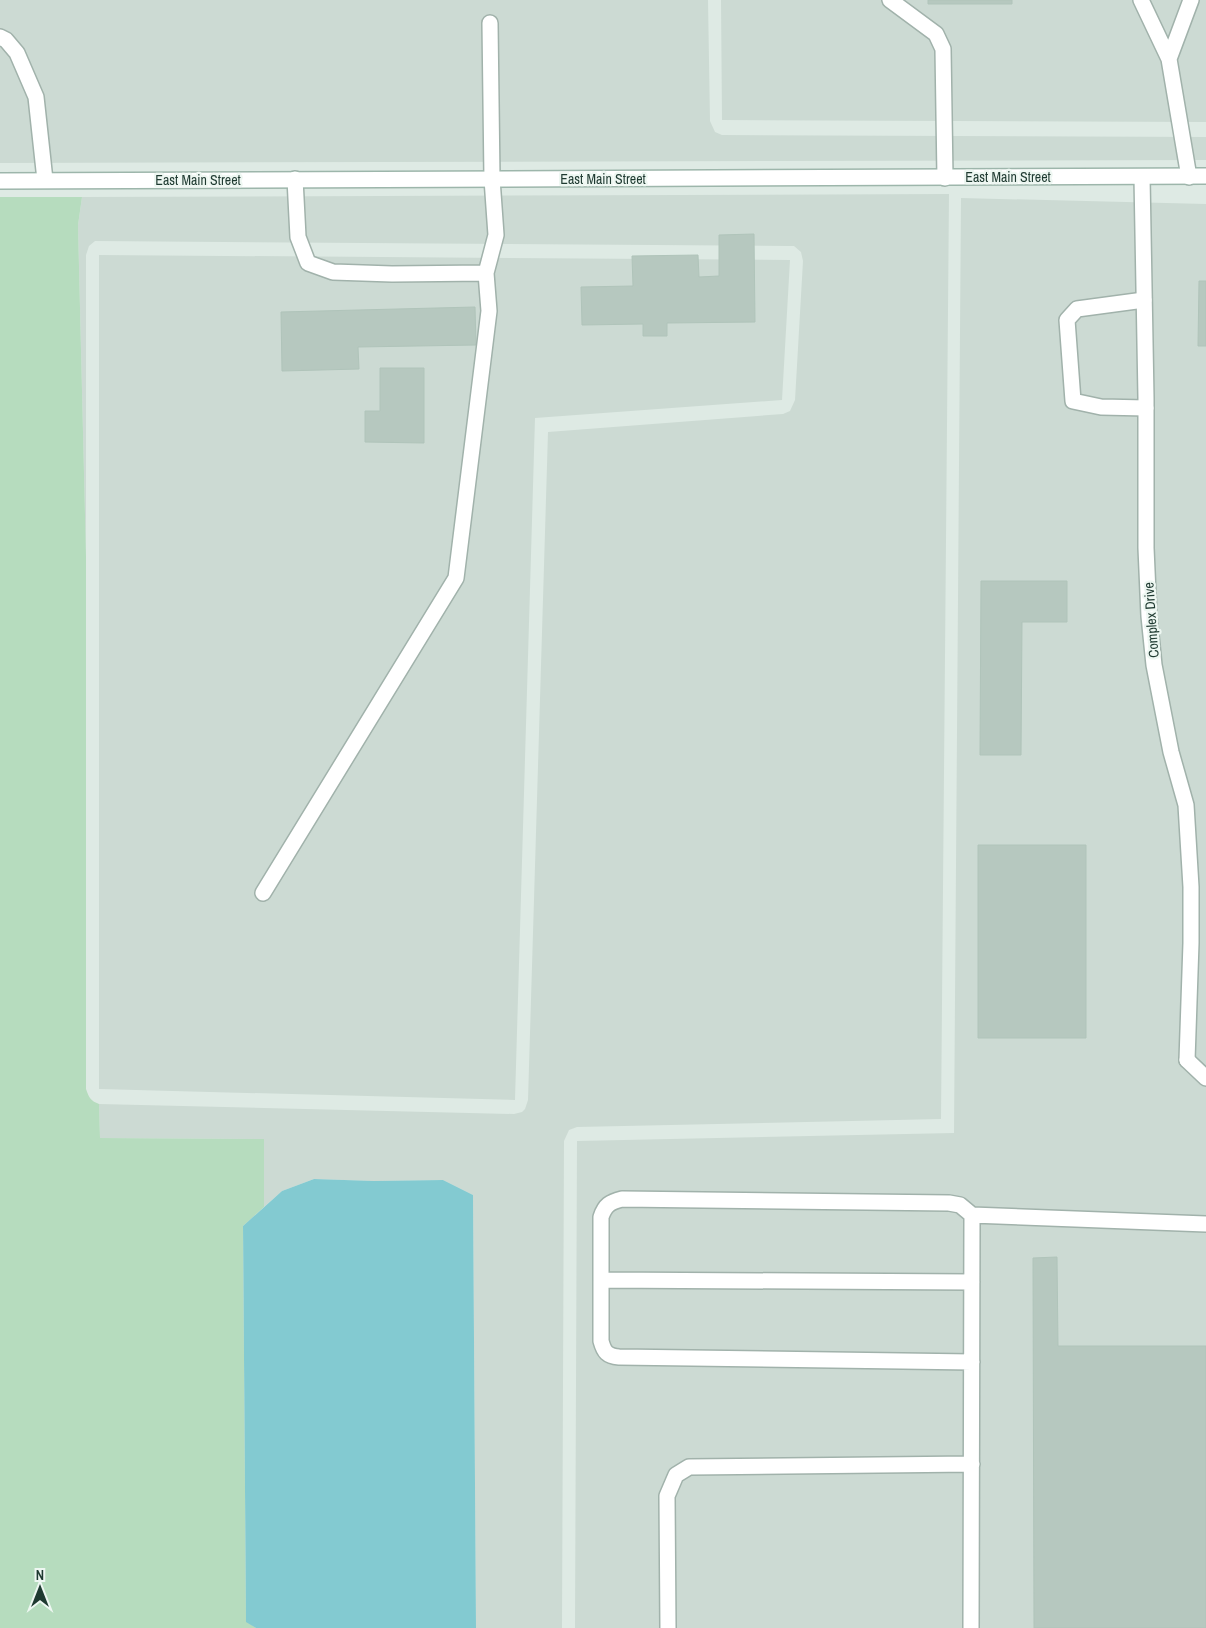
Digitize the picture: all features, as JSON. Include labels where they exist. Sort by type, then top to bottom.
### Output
[{"type":"main road","points":[[890,0],[936,34],[943,49],[945,178]]},
{"type":"main road","points":[[1142,0],[1169,59],[1188,177]]},
{"type":"main road","points":[[1169,59],[1191,0]]},
{"type":"main road","points":[[263,893],[456,578],[488,311],[486,273],[496,235],[492,180],[490,23]]},
{"type":"main road","points":[[0,37],[6,40],[17,53],[36,97],[45,180]]},
{"type":"main road","name":"East Main Street","points":[[0,180],[492,180],[1206,176]]},
{"type":"main road","name":"Complex Drive","points":[[1142,177],[1146,408],[1146,548],[1149,616],[1154,665],[1171,752],[1186,805],[1190,869],[1191,943],[1187,1060],[1206,1078]]},
{"type":"main road","points":[[295,180],[298,237],[308,263],[333,272],[486,273]]},
{"type":"main road","points":[[1144,300],[1077,309],[1067,320],[1074,401],[1101,407],[1146,408]]},
{"type":"main road","points":[[972,1362],[609,1356],[604,1350],[601,1341],[601,1217],[604,1209],[610,1202],[622,1199],[949,1203],[960,1205],[972,1215],[1206,1224]]},
{"type":"main road","points":[[971,1628],[972,1215]]},
{"type":"main road","points":[[601,1280],[972,1282]]},
{"type":"main road","points":[[668,1628],[667,1496],[676,1475],[689,1467],[972,1464]]},
{"type":"shaded area","points":[[0,0],[708,0],[710,121],[715,132],[722,135],[1206,137],[1206,160],[0,163]]},
{"type":"shaded area","points":[[721,0],[1206,0],[1206,122],[722,120]]},
{"type":"shaded area","points":[[949,194],[941,1119],[577,1127],[569,1130],[564,1141],[562,1628],[476,1628],[473,1195],[443,1180],[374,1181],[314,1179],[282,1191],[264,1207],[264,1139],[100,1138],[99,1104],[514,1114],[525,1109],[528,1100],[548,432],[783,414],[790,411],[795,400],[803,261],[801,252],[794,246],[95,241],[89,246],[86,255],[86,556],[78,225],[82,197]]},
{"type":"shaded area","points":[[961,198],[1206,204],[1206,1628],[575,1628],[577,1141],[954,1133]]},
{"type":"shaded area","points":[[99,255],[790,260],[782,400],[535,418],[515,1100],[99,1089]]},
{"type":"green space","points":[[0,197],[82,197],[78,225],[86,556],[86,1089],[91,1099],[99,1104],[100,1138],[264,1139],[264,1207],[243,1226],[246,1621],[256,1628],[0,1628]]},
{"type":"water","points":[[314,1179],[374,1181],[443,1180],[473,1195],[476,1628],[256,1628],[246,1622],[243,1226],[282,1191]]},
{"type":"building","points":[[928,0],[1012,0],[1012,4],[928,4]]},
{"type":"building","points":[[754,234],[755,322],[667,323],[667,336],[643,336],[643,324],[582,325],[581,287],[633,286],[632,256],[698,255],[699,277],[719,276],[719,235]]},
{"type":"building","points":[[1199,281],[1206,281],[1206,346],[1198,346]]},
{"type":"building","points":[[475,307],[476,345],[358,347],[359,369],[282,371],[281,312]]},
{"type":"building","points":[[380,368],[424,368],[424,443],[365,442],[365,411],[380,411]]},
{"type":"building","points":[[981,581],[1067,581],[1067,622],[1022,622],[1021,755],[980,755]]},
{"type":"building","points":[[978,845],[1086,845],[1086,1038],[978,1038]]},
{"type":"building","points":[[1057,1257],[1058,1346],[1206,1346],[1206,1628],[1034,1628],[1033,1258]]}]
